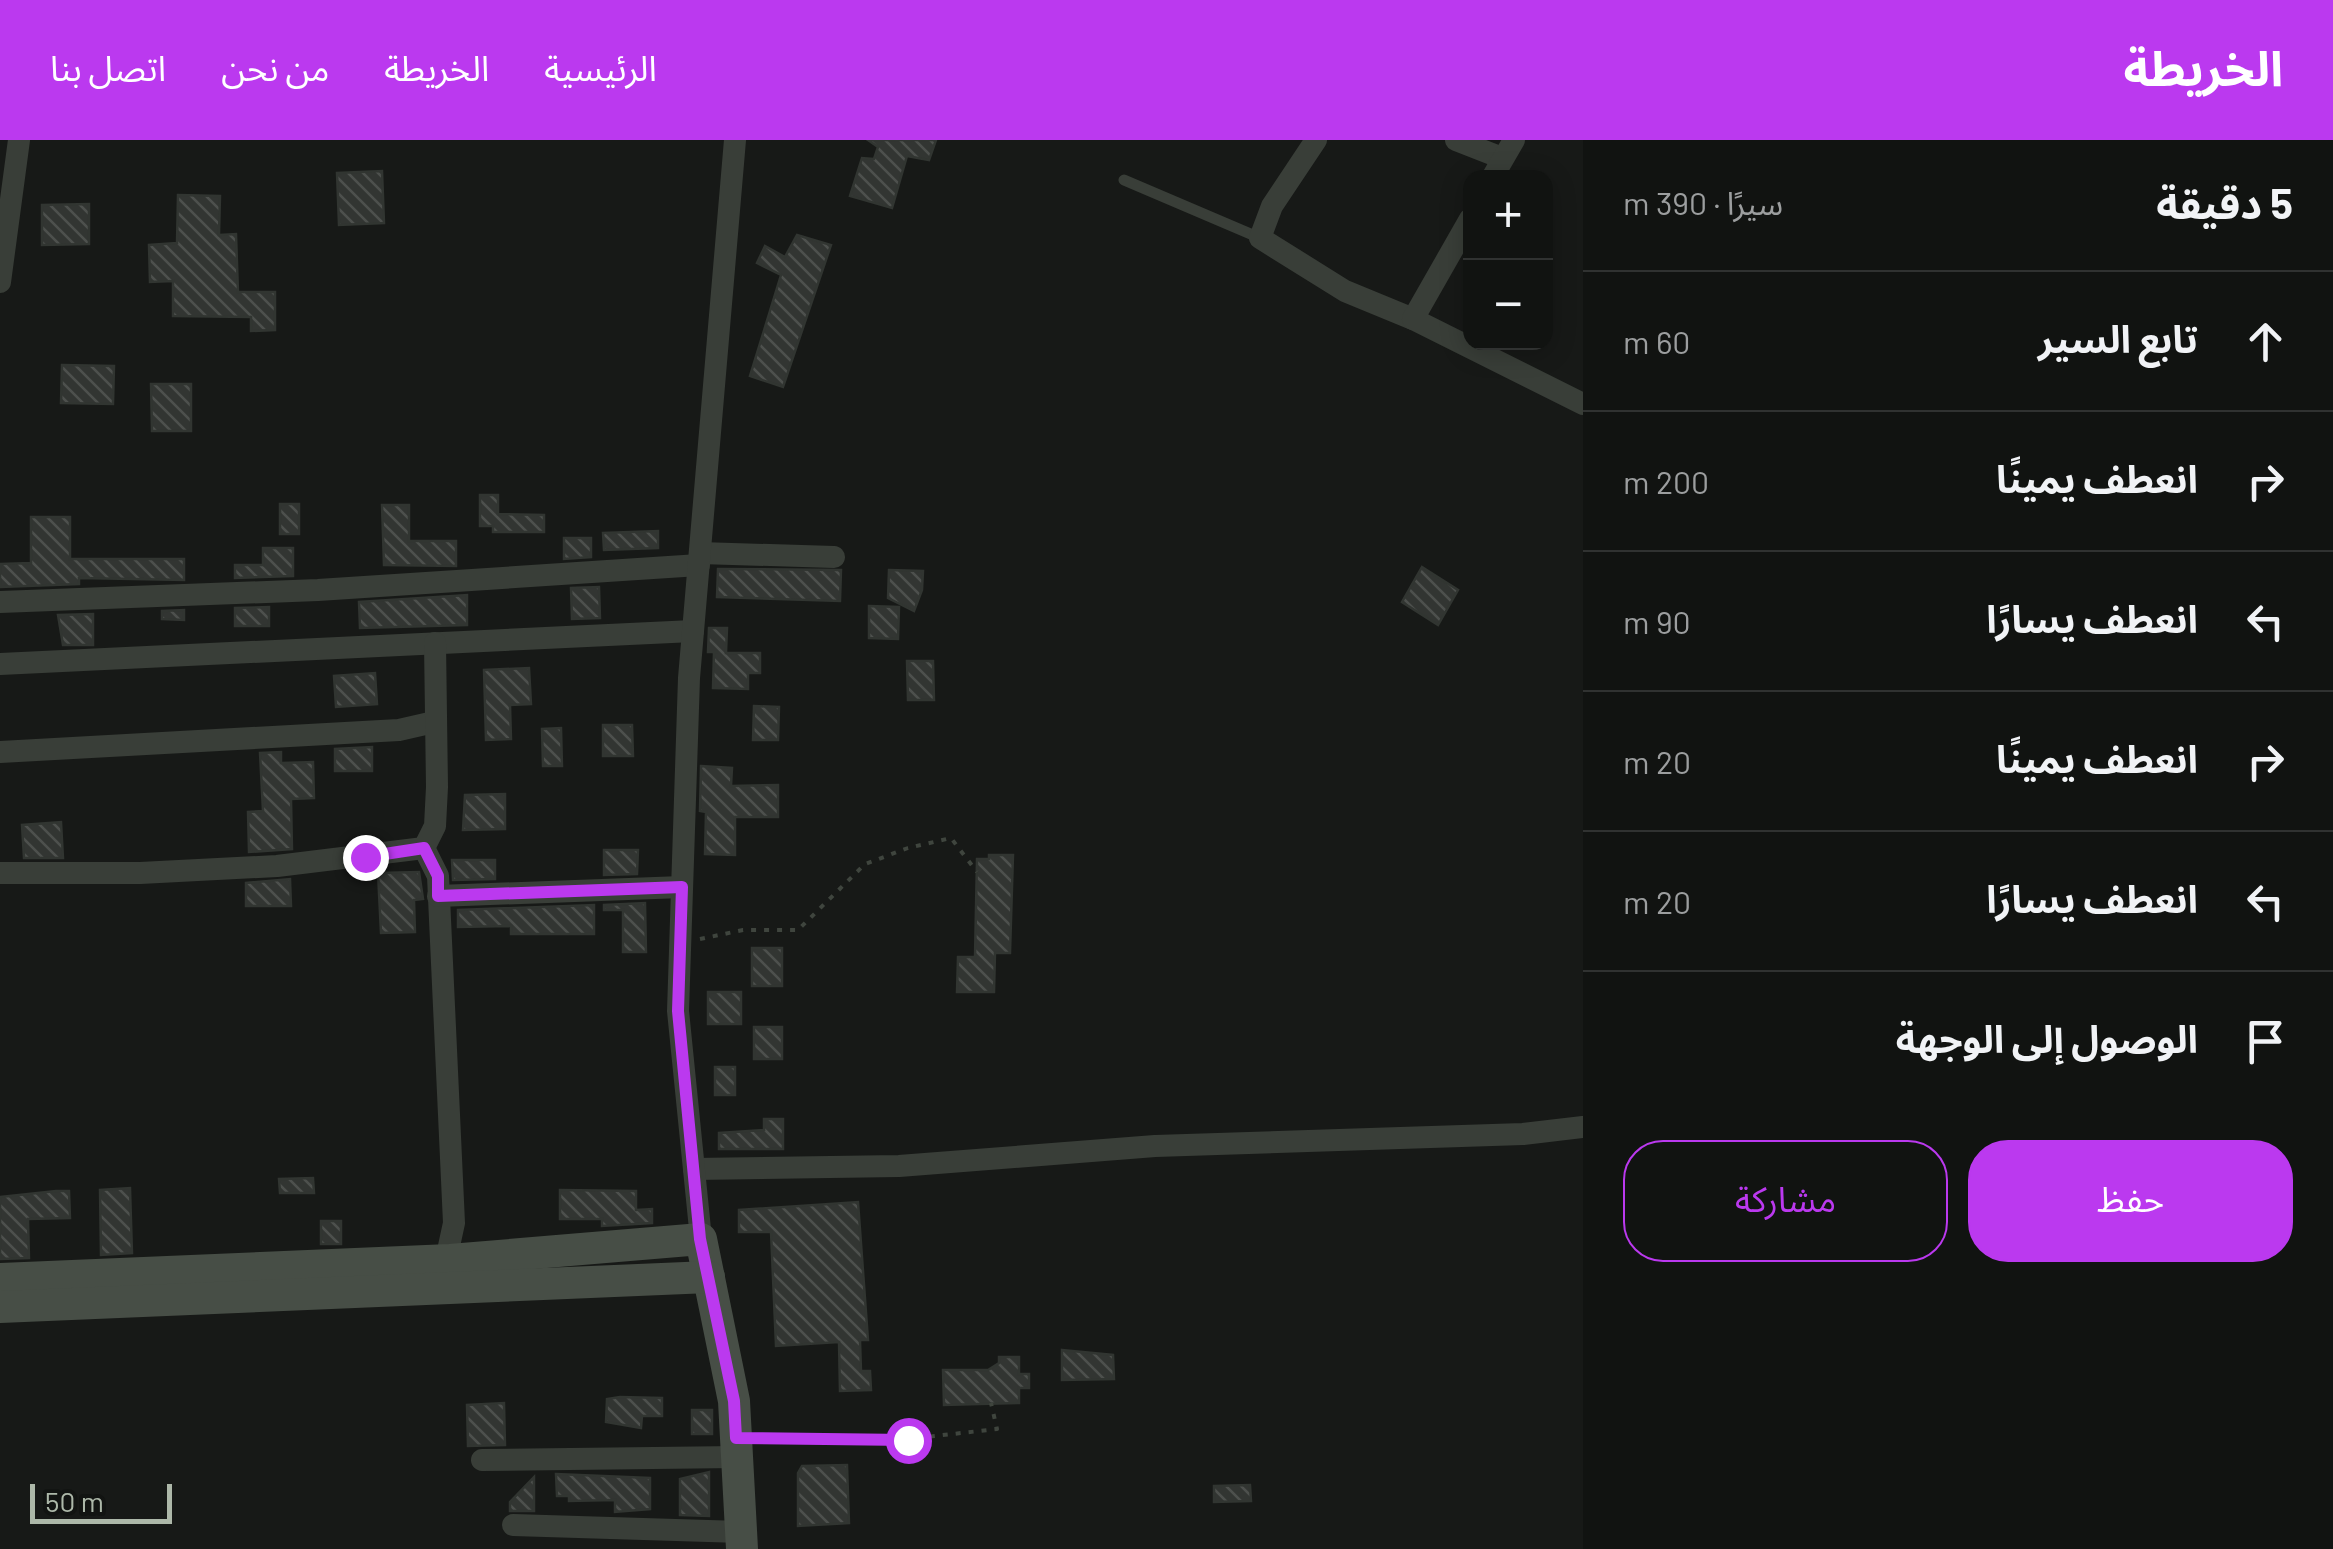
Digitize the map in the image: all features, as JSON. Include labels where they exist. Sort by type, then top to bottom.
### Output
[{"type":"street","points":[[0,282],[19,140]]},
{"type":"street","points":[[513,1525],[742,1540],[734,1401],[700,1239],[678,1011],[693,632],[735,140]]},
{"type":"street","points":[[1316,140],[1272,206],[1260,238],[1345,291],[1413,319],[1583,404]]},
{"type":"street","points":[[1456,140],[1503,158]]},
{"type":"street","points":[[1413,319],[1463,232]]},
{"type":"street","points":[[0,602],[318,590],[700,559],[834,557]]},
{"type":"street","points":[[0,664],[693,632]]},
{"type":"street","points":[[424,848],[435,826],[435,644]]},
{"type":"street","points":[[0,752],[399,730],[434,722]]},
{"type":"street","points":[[0,872],[140,873],[277,866],[424,848]]},
{"type":"street","points":[[424,848],[438,876],[454,1223],[446,1273]]},
{"type":"street","points":[[438,896],[682,887]]},
{"type":"street","points":[[694,1169],[900,1166],[1155,1146],[1523,1134],[1583,1127]]},
{"type":"street","points":[[446,1273],[700,1239]]},
{"type":"street","points":[[0,1280],[50,1291],[446,1273],[710,1276]]},
{"type":"street","points":[[0,1307],[50,1291]]},
{"type":"street","points":[[482,1460],[737,1447]]},
{"type":"lane","points":[[1124,180],[1260,238]]},
{"type":"path","points":[[681,943],[743,930],[798,930],[866,864],[908,848],[952,838],[977,872]]},
{"type":"path","points":[[737,1447],[908,1440],[996,1429],[991,1404]]},
{"type":"building","points":[[868,140],[936,140],[929,160],[907,156],[892,208],[850,196],[862,158],[874,159],[878,147]]},
{"type":"building","points":[[382,171],[384,223],[339,225],[337,173]]},
{"type":"building","points":[[178,195],[220,196],[219,235],[236,234],[238,292],[275,292],[275,330],[251,331],[251,317],[173,316],[173,281],[150,282],[149,245],[177,243]]},
{"type":"building","points":[[89,204],[89,244],[42,245],[42,205]]},
{"type":"building","points":[[797,235],[831,245],[783,387],[750,376],[781,275],[757,263],[765,246],[785,257]]},
{"type":"building","points":[[62,365],[114,366],[113,404],[61,403]]},
{"type":"building","points":[[151,384],[191,384],[191,431],[152,431]]},
{"type":"building","points":[[480,495],[498,495],[498,514],[544,515],[544,532],[493,532],[493,526],[480,526]]},
{"type":"building","points":[[280,504],[299,504],[299,534],[280,534]]},
{"type":"building","points":[[382,505],[409,505],[409,541],[456,541],[456,566],[384,565]]},
{"type":"building","points":[[31,517],[70,517],[70,559],[184,559],[184,580],[79,578],[79,584],[0,587],[0,564],[31,563]]},
{"type":"building","points":[[658,531],[658,548],[604,550],[603,533]]},
{"type":"building","points":[[564,538],[591,538],[591,557],[564,559]]},
{"type":"building","points":[[263,548],[293,548],[293,576],[235,578],[235,565],[263,565]]},
{"type":"building","points":[[1422,567],[1458,590],[1438,625],[1402,602]]},
{"type":"building","points":[[718,569],[841,570],[840,601],[717,597]]},
{"type":"building","points":[[889,570],[923,571],[922,590],[914,611],[888,598]]},
{"type":"building","points":[[599,587],[600,618],[572,619],[571,588]]},
{"type":"building","points":[[467,595],[467,625],[360,628],[359,602]]},
{"type":"building","points":[[869,606],[899,607],[898,639],[869,638]]},
{"type":"building","points":[[269,607],[269,626],[235,626],[235,608]]},
{"type":"building","points":[[184,610],[184,620],[162,619],[162,611]]},
{"type":"building","points":[[93,614],[93,645],[63,645],[58,615]]},
{"type":"building","points":[[709,628],[727,628],[726,653],[760,653],[760,673],[748,673],[748,689],[713,688],[714,652],[708,652]]},
{"type":"building","points":[[907,661],[933,661],[934,700],[908,700]]},
{"type":"building","points":[[529,668],[531,704],[510,705],[511,739],[486,740],[484,670]]},
{"type":"building","points":[[375,673],[377,704],[336,707],[334,676]]},
{"type":"building","points":[[754,706],[779,707],[778,740],[753,740]]},
{"type":"building","points":[[603,725],[632,725],[633,756],[603,756]]},
{"type":"building","points":[[561,728],[562,766],[543,766],[542,729]]},
{"type":"building","points":[[372,747],[372,771],[335,771],[335,749]]},
{"type":"building","points":[[281,752],[281,763],[313,762],[314,798],[291,799],[292,849],[249,852],[248,812],[263,811],[260,753]]},
{"type":"building","points":[[701,766],[732,768],[731,786],[778,785],[778,817],[735,817],[735,855],[705,854],[706,812],[700,811]]},
{"type":"building","points":[[505,794],[505,829],[463,830],[465,795]]},
{"type":"building","points":[[61,822],[63,858],[24,858],[22,825]]},
{"type":"building","points":[[604,850],[638,850],[637,874],[604,875]]},
{"type":"building","points":[[989,855],[1013,855],[1010,953],[995,953],[994,992],[957,992],[958,957],[975,957],[977,859],[989,859]]},
{"type":"building","points":[[452,860],[495,860],[495,879],[453,880]]},
{"type":"building","points":[[419,872],[423,899],[414,900],[415,932],[381,933],[378,873]]},
{"type":"building","points":[[290,879],[291,906],[246,906],[246,883]]},
{"type":"building","points":[[645,903],[646,952],[623,952],[623,910],[604,910],[604,905]]},
{"type":"building","points":[[594,905],[594,934],[511,934],[511,926],[458,927],[458,910]]},
{"type":"building","points":[[752,948],[782,948],[782,986],[752,986]]},
{"type":"building","points":[[708,992],[741,992],[741,1024],[708,1024]]},
{"type":"building","points":[[754,1027],[782,1027],[782,1059],[754,1059]]},
{"type":"building","points":[[715,1067],[735,1067],[735,1095],[715,1095]]},
{"type":"building","points":[[764,1119],[783,1119],[783,1149],[719,1149],[719,1133],[764,1130]]},
{"type":"building","points":[[313,1178],[314,1193],[280,1193],[279,1179]]},
{"type":"building","points":[[130,1188],[132,1253],[101,1255],[100,1190]]},
{"type":"building","points":[[560,1190],[636,1191],[636,1210],[652,1209],[652,1223],[602,1226],[602,1219],[560,1219]]},
{"type":"building","points":[[69,1191],[70,1218],[28,1219],[29,1258],[0,1259],[0,1197]]},
{"type":"building","points":[[858,1202],[868,1340],[860,1340],[861,1371],[870,1371],[871,1390],[840,1391],[839,1342],[776,1346],[771,1232],[739,1232],[739,1210]]},
{"type":"building","points":[[321,1221],[341,1221],[341,1244],[321,1244]]},
{"type":"building","points":[[1062,1350],[1113,1355],[1114,1379],[1062,1380]]},
{"type":"building","points":[[999,1357],[1019,1357],[1019,1374],[1029,1374],[1029,1388],[1019,1388],[1019,1403],[944,1405],[943,1370],[988,1370],[999,1363]]},
{"type":"building","points":[[662,1398],[662,1416],[642,1416],[641,1428],[606,1422],[607,1399]]},
{"type":"building","points":[[504,1403],[505,1445],[468,1446],[467,1405]]},
{"type":"building","points":[[692,1410],[712,1410],[712,1434],[692,1434]]},
{"type":"building","points":[[847,1465],[849,1523],[798,1526],[798,1473],[802,1466]]},
{"type":"building","points":[[709,1472],[709,1516],[680,1515],[680,1479]]},
{"type":"building","points":[[556,1474],[650,1478],[650,1509],[615,1512],[615,1500],[569,1501],[569,1496],[557,1496]]},
{"type":"building","points":[[534,1477],[534,1511],[510,1511],[510,1502]]},
{"type":"building","points":[[1250,1485],[1251,1501],[1214,1502],[1214,1486]]},
{"type":"route","points":[[365,857],[424,848],[438,876],[438,896],[682,887],[678,1011],[700,1239],[734,1401],[736,1438],[772,1435],[908,1440]]}]
